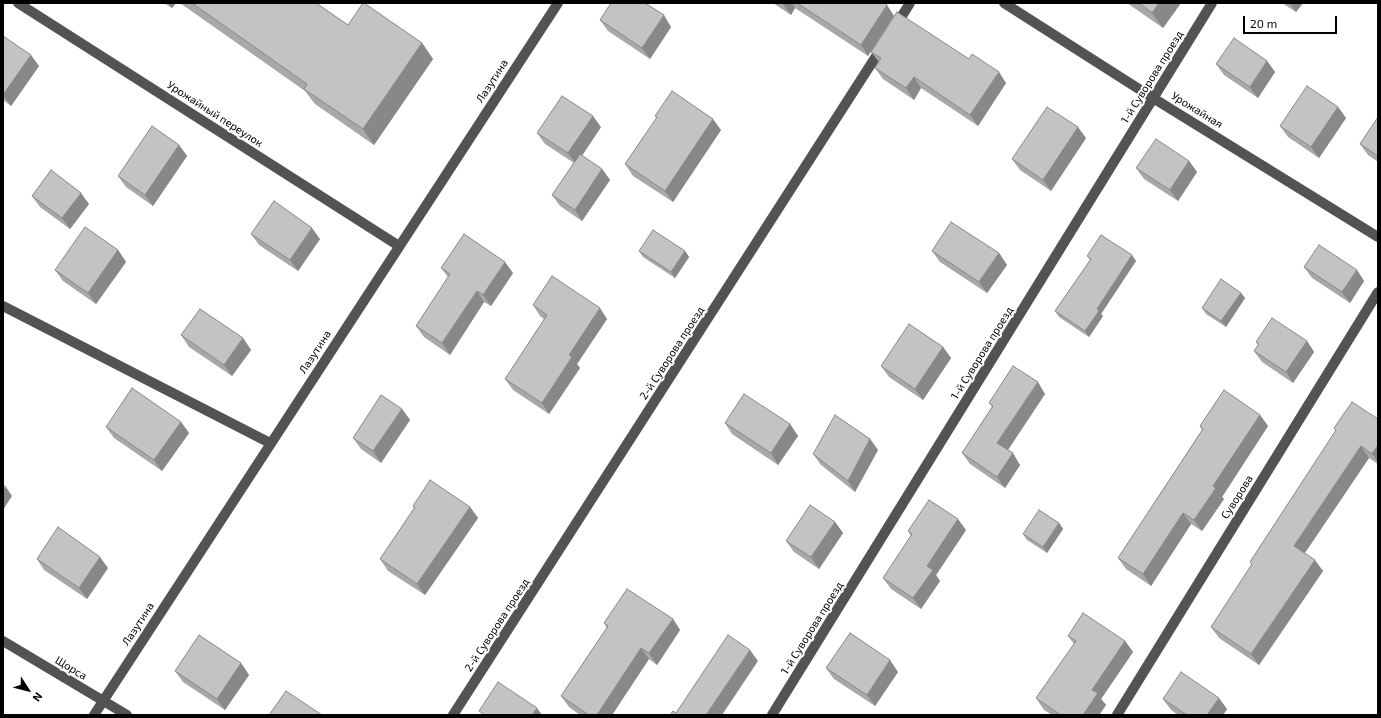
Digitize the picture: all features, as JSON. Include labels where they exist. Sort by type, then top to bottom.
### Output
[{"type":"street","name":"Урожайный переулок","points":[[18,3],[399,246]]},
{"type":"street","name":"Лазутина","points":[[94,715],[558,3]]},
{"type":"street","name":"2-й Суворова проезд","points":[[454,715],[910,3]]},
{"type":"street","name":"Урожайная","points":[[1004,3],[1378,237]]},
{"type":"street","name":"1-й Суворова проезд","points":[[772,715],[1212,3]]},
{"type":"street","name":"Суворова","points":[[1117,715],[1378,292]]},
{"type":"street","points":[[3,306],[270,443]]},
{"type":"street","name":"Щорса","points":[[3,641],[127,715]]},
{"type":"building","points":[[192,3],[316,3],[348,25],[364,3],[422,43],[363,129],[304,89],[307,84]]},
{"type":"building","points":[[611,3],[645,3],[664,15],[642,48],[600,20]]},
{"type":"building","points":[[797,3],[884,3],[887,5],[861,45]]},
{"type":"building","points":[[1139,3],[1159,3],[1152,13]]},
{"type":"building","points":[[897,12],[969,59],[972,54],[999,72],[970,115],[914,77],[906,88],[875,68],[881,58],[871,52]]},
{"type":"building","points":[[3,36],[31,55],[3,95]]},
{"type":"building","points":[[1234,38],[1267,61],[1250,87],[1216,64]]},
{"type":"building","points":[[1307,86],[1338,107],[1311,147],[1280,126]]},
{"type":"building","points":[[672,91],[713,119],[665,191],[625,164],[657,117],[655,116]]},
{"type":"building","points":[[562,96],[593,116],[568,153],[537,133]]},
{"type":"building","points":[[1047,107],[1078,127],[1043,180],[1012,159]]},
{"type":"building","points":[[1378,117],[1378,156],[1360,144]]},
{"type":"building","points":[[152,126],[179,145],[145,195],[118,176]]},
{"type":"building","points":[[1156,139],[1189,161],[1170,190],[1136,168]]},
{"type":"building","points":[[580,154],[602,169],[575,210],[552,195]]},
{"type":"building","points":[[51,170],[81,193],[62,218],[32,196]]},
{"type":"building","points":[[274,201],[312,228],[290,260],[251,234]]},
{"type":"building","points":[[951,222],[999,253],[979,282],[932,251]]},
{"type":"building","points":[[85,227],[118,250],[88,293],[55,270]]},
{"type":"building","points":[[653,230],[685,251],[671,272],[639,251]]},
{"type":"building","points":[[464,234],[505,262],[483,295],[477,291],[442,343],[416,326],[450,274],[441,268]]},
{"type":"building","points":[[1101,235],[1132,255],[1097,309],[1099,311],[1085,331],[1055,311],[1091,259],[1087,256]]},
{"type":"building","points":[[1319,245],[1357,270],[1342,292],[1304,267]]},
{"type":"building","points":[[552,276],[600,308],[569,355],[572,357],[542,403],[505,379],[547,315],[533,305]]},
{"type":"building","points":[[1221,279],[1241,293],[1221,321],[1202,308]]},
{"type":"building","points":[[200,309],[243,338],[224,365],[181,335]]},
{"type":"building","points":[[1272,318],[1307,341],[1286,372],[1254,351],[1259,344],[1256,342]]},
{"type":"building","points":[[909,324],[943,347],[915,389],[881,366]]},
{"type":"building","points":[[1013,366],[1038,382],[997,443],[1013,453],[997,477],[962,453],[993,406],[989,403]]},
{"type":"building","points":[[132,388],[181,422],[154,460],[106,427]]},
{"type":"building","points":[[1224,390],[1260,415],[1213,486],[1216,488],[1194,520],[1183,513],[1143,574],[1118,558],[1203,429],[1200,426]]},
{"type":"building","points":[[744,394],[790,424],[771,453],[725,423]]},
{"type":"building","points":[[381,395],[402,409],[373,451],[353,438]]},
{"type":"building","points":[[1352,402],[1378,419],[1378,445],[1372,454],[1361,446],[1294,546],[1315,560],[1251,654],[1211,627],[1252,564],[1250,562],[1336,430],[1334,428]]},
{"type":"building","points":[[835,415],[870,439],[848,481],[813,454]]},
{"type":"building","points":[[430,480],[470,507],[417,584],[380,559],[415,507],[413,506]]},
{"type":"building","points":[[929,500],[958,519],[927,566],[933,570],[913,598],[883,578],[912,534],[908,531]]},
{"type":"building","points":[[810,505],[835,522],[811,557],[786,541]]},
{"type":"building","points":[[1039,510],[1059,523],[1043,547],[1023,534]]},
{"type":"building","points":[[58,527],[100,557],[79,588],[37,559]]},
{"type":"building","points":[[627,589],[673,619],[649,653],[641,648],[597,715],[589,715],[561,696],[608,626],[604,623]]},
{"type":"building","points":[[1083,613],[1125,641],[1092,690],[1098,693],[1083,715],[1061,715],[1036,698],[1076,641],[1068,636]]},
{"type":"building","points":[[850,633],[890,660],[867,695],[826,668]]},
{"type":"building","points":[[199,635],[241,663],[217,699],[175,671]]},
{"type":"building","points":[[728,635],[750,650],[706,715],[670,715],[673,711],[676,713]]},
{"type":"building","points":[[1181,672],[1219,698],[1207,715],[1187,715],[1163,699]]},
{"type":"building","points":[[498,682],[537,708],[532,715],[485,715],[479,711]]},
{"type":"building","points":[[286,691],[322,715],[269,715]]}]
